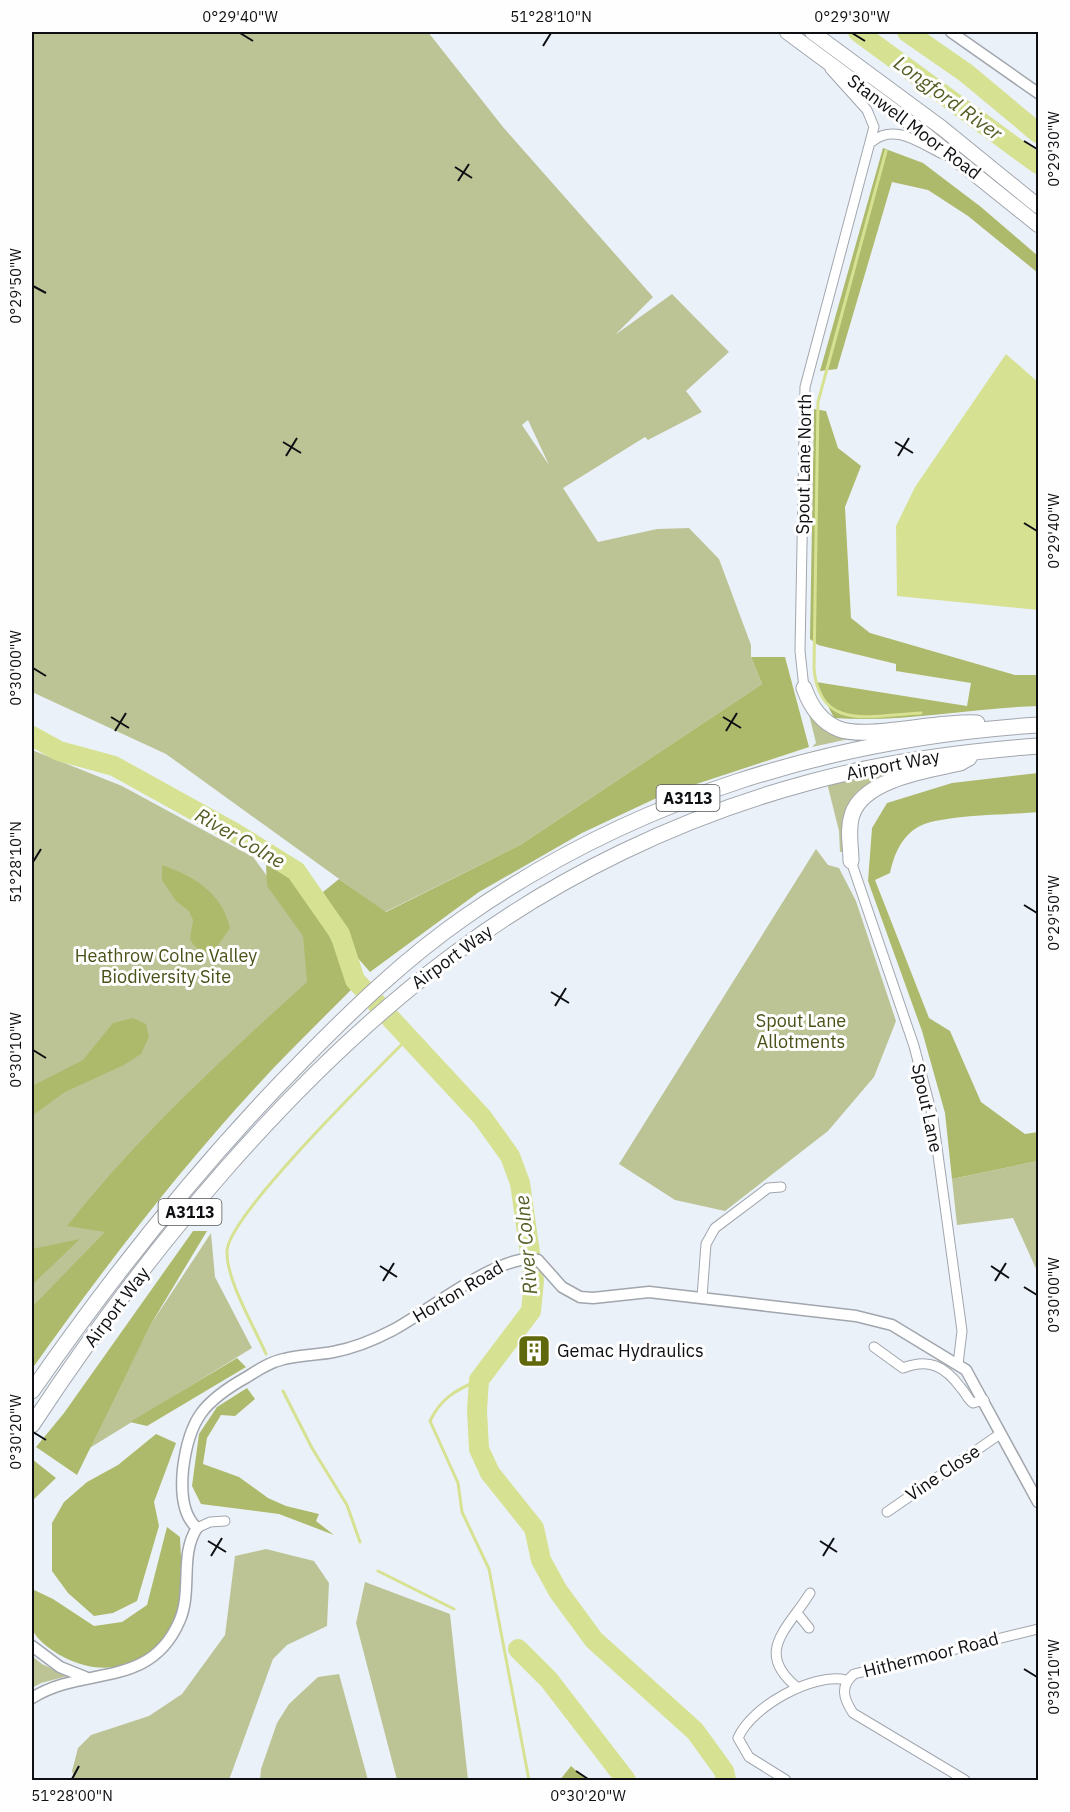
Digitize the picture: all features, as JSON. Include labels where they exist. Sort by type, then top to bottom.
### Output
[{"type":"highway","points":[[804,688],[819,715],[833,726],[850,732],[957,721],[1015,726]]},
{"type":"highway","name":"Airport Way","points":[[32,1391],[102,1293],[192,1180],[273,1090],[358,1004],[465,917],[565,855],[657,811],[761,773],[838,752],[927,736],[1038,725]]},
{"type":"highway","name":"Airport Way","points":[[32,1425],[96,1333],[189,1214],[318,1071],[373,1019],[455,953],[579,874],[658,836],[755,798],[807,782],[872,767],[982,750],[1038,746]]},
{"type":"highway","points":[[851,861],[849,836],[852,814],[863,796],[878,786],[960,763],[982,750]]},
{"type":"main road","name":"Stanwell Moor Road","points":[[787,32],[964,164],[1038,225]]},
{"type":"main road","name":"Stanwell Moor Road","points":[[812,32],[942,128],[1038,206]]},
{"type":"street","points":[[951,32],[1038,93]]},
{"type":"street","name":"Spout Lane North","points":[[804,688],[800,651],[805,387],[873,141],[872,118],[814,52]]},
{"type":"street","points":[[873,141],[880,135],[895,133],[964,164]]},
{"type":"street","name":"Spout Lane","points":[[851,861],[914,1047],[933,1118],[962,1331],[958,1364]]},
{"type":"street","points":[[702,1297],[706,1244],[715,1228],[768,1188],[781,1187]]},
{"type":"street","name":"Horton Road","points":[[197,1528],[186,1517],[183,1472],[190,1430],[210,1400],[266,1366],[282,1359],[333,1352],[371,1341],[412,1320],[495,1268],[512,1261],[538,1260],[562,1287],[580,1297],[593,1298],[649,1292],[870,1318],[892,1325],[958,1364],[973,1380],[1038,1503]]},
{"type":"street","points":[[874,1347],[903,1368],[920,1362],[933,1364],[952,1377],[973,1403],[984,1400]]},
{"type":"street","name":"Vine Close","points":[[888,1497],[891,1509],[1000,1434]]},
{"type":"street","points":[[32,1698],[85,1677],[102,1677],[136,1668],[161,1650],[171,1637],[185,1602],[189,1545],[197,1528],[210,1522],[225,1521]]},
{"type":"street","points":[[798,1688],[778,1668],[776,1651],[782,1631],[798,1613],[810,1593]]},
{"type":"street","points":[[798,1613],[809,1628]]},
{"type":"street","name":"Hithermoor Road","points":[[964,1780],[853,1713],[846,1702],[843,1687],[846,1680],[864,1671],[1038,1629]]},
{"type":"street","points":[[32,1646],[60,1667],[85,1677]]},
{"type":"street","points":[[786,1780],[749,1757],[738,1738],[749,1723],[798,1688],[831,1678],[846,1680]]},
{"type":"green space","points":[[32,32],[428,32],[503,127],[653,297],[615,335],[672,294],[729,352],[686,391],[702,412],[648,440],[645,437],[563,488],[598,542],[657,529],[689,528],[719,559],[751,645],[751,657],[762,684],[520,845],[385,912],[166,754],[32,692]],"holes":[[[528,420],[549,465],[522,425]]]},
{"type":"green space","points":[[806,702],[816,715],[867,735],[812,747],[816,743]]},
{"type":"green space","name":"Heathrow Colne Valley Biodiversity Site","points":[[32,750],[122,786],[253,857],[342,978],[32,1318]]},
{"type":"green space","points":[[882,771],[885,774],[873,780],[858,797],[850,817],[844,852],[840,852],[839,831],[829,784]]},
{"type":"green space","name":"Spout Lane Allotments","points":[[816,849],[828,865],[839,868],[856,901],[896,1021],[874,1077],[828,1131],[725,1211],[675,1200],[619,1164]]},
{"type":"green space","points":[[1038,1161],[1038,1273],[1013,1218],[957,1225],[952,1179]]},
{"type":"green space","points":[[211,1233],[215,1277],[252,1348],[88,1449],[151,1324]]},
{"type":"green space","points":[[266,1549],[314,1561],[329,1583],[327,1626],[287,1645],[273,1659],[229,1780],[75,1780],[72,1771],[78,1748],[91,1735],[149,1716],[182,1694],[225,1635],[235,1556]]},
{"type":"green space","points":[[365,1582],[450,1614],[468,1780],[397,1780],[356,1623]]},
{"type":"green space","points":[[32,1656],[42,1664],[68,1676],[41,1683],[32,1688]]},
{"type":"green space","points":[[339,1674],[368,1780],[260,1780],[261,1769],[277,1723],[289,1704],[318,1677]]},
{"type":"shaded area","points":[[883,148],[923,163],[981,207],[1038,256],[1038,273],[968,216],[928,190],[892,182],[837,369],[820,371]]},
{"type":"shaded area","points":[[1006,354],[1038,382],[1038,610],[897,596],[896,526],[915,487]]},
{"type":"shaded area","points":[[814,409],[826,411],[838,448],[861,466],[845,507],[851,618],[870,633],[1015,675],[1038,675],[1038,706],[885,719],[834,718],[816,682],[967,706],[971,683],[896,671],[896,664],[818,645],[810,639]]},
{"type":"shaded area","points":[[751,657],[785,657],[809,747],[663,795],[582,833],[479,892],[370,972],[350,949],[323,892],[339,879],[386,912],[520,845],[762,684]]},
{"type":"shaded area","points":[[1038,773],[1038,812],[959,817],[918,827],[899,847],[890,873],[875,880],[929,1018],[950,1031],[981,1102],[1025,1134],[1038,1132],[1038,1161],[952,1179],[945,1113],[922,1031],[868,881],[872,828],[887,803],[952,783]]},
{"type":"shaded area","points":[[162,865],[185,874],[205,887],[226,915],[230,928],[213,953],[199,950],[194,946],[190,939],[193,920],[189,911],[176,901],[162,880]]},
{"type":"shaded area","points":[[266,865],[290,873],[326,929],[354,987],[267,1075],[196,1155],[112,1261],[32,1369],[32,1307],[105,1232],[67,1226],[122,1161],[212,1069],[307,982],[303,936],[267,886]]},
{"type":"shaded area","points":[[133,1018],[146,1024],[149,1037],[141,1054],[124,1065],[65,1092],[32,1116],[32,1086],[83,1060],[113,1023]]},
{"type":"shaded area","points":[[193,1231],[207,1231],[151,1324],[77,1475],[36,1447],[64,1413]]},
{"type":"shaded area","points":[[80,1239],[32,1285],[32,1249]]},
{"type":"shaded area","points":[[237,1358],[246,1367],[147,1426],[130,1422]]},
{"type":"shaded area","points":[[247,1388],[255,1399],[235,1416],[221,1415],[207,1438],[203,1464],[239,1477],[268,1498],[286,1506],[319,1514],[316,1521],[334,1535],[279,1514],[201,1504],[192,1486],[199,1434],[217,1407]]},
{"type":"shaded area","points":[[156,1434],[176,1443],[154,1502],[159,1526],[137,1601],[113,1613],[94,1616],[68,1593],[52,1571],[52,1523],[64,1502],[87,1482],[118,1465]]},
{"type":"shaded area","points":[[32,1459],[56,1478],[32,1501]]},
{"type":"shaded area","points":[[167,1527],[180,1537],[180,1599],[174,1619],[164,1637],[152,1651],[121,1666],[104,1668],[87,1666],[69,1660],[42,1642],[33,1630],[31,1622],[32,1589],[53,1599],[94,1626],[122,1622],[147,1605]]},
{"type":"shaded area","points":[[571,1766],[587,1780],[560,1780]]},
{"type":"waterway","name":"Longford River","points":[[858,32],[1038,164]]},
{"type":"waterway","points":[[907,32],[966,73],[1038,133]]},
{"type":"waterway","points":[[886,151],[818,402],[814,668],[818,689],[826,703],[837,711],[851,716],[867,717],[921,713]]},
{"type":"waterway","name":"River Colne","points":[[32,736],[59,751],[114,766],[235,833],[296,871],[340,934],[355,980],[482,1117],[510,1156],[520,1183],[534,1281],[531,1311],[479,1380],[477,1410],[479,1449],[490,1473],[534,1528],[541,1560],[558,1591],[594,1640],[695,1731],[724,1771],[726,1780]]},
{"type":"waterway","name":"River Colne","points":[[266,1354],[231,1275],[227,1251],[234,1233],[252,1207],[307,1142],[410,1036]]},
{"type":"waterway","points":[[479,1380],[463,1387],[444,1401],[430,1421],[458,1483],[462,1512],[489,1569],[529,1780]]},
{"type":"waterway","name":"River Colne","points":[[283,1391],[312,1448],[347,1505],[360,1542]]},
{"type":"waterway","name":"River Colne","points":[[378,1571],[454,1609]]},
{"type":"waterway","name":"River Colne","points":[[518,1649],[549,1680],[626,1780]]},
{"type":"place","name":"Gemac Hydraulics","points":[[534,1351]]}]
